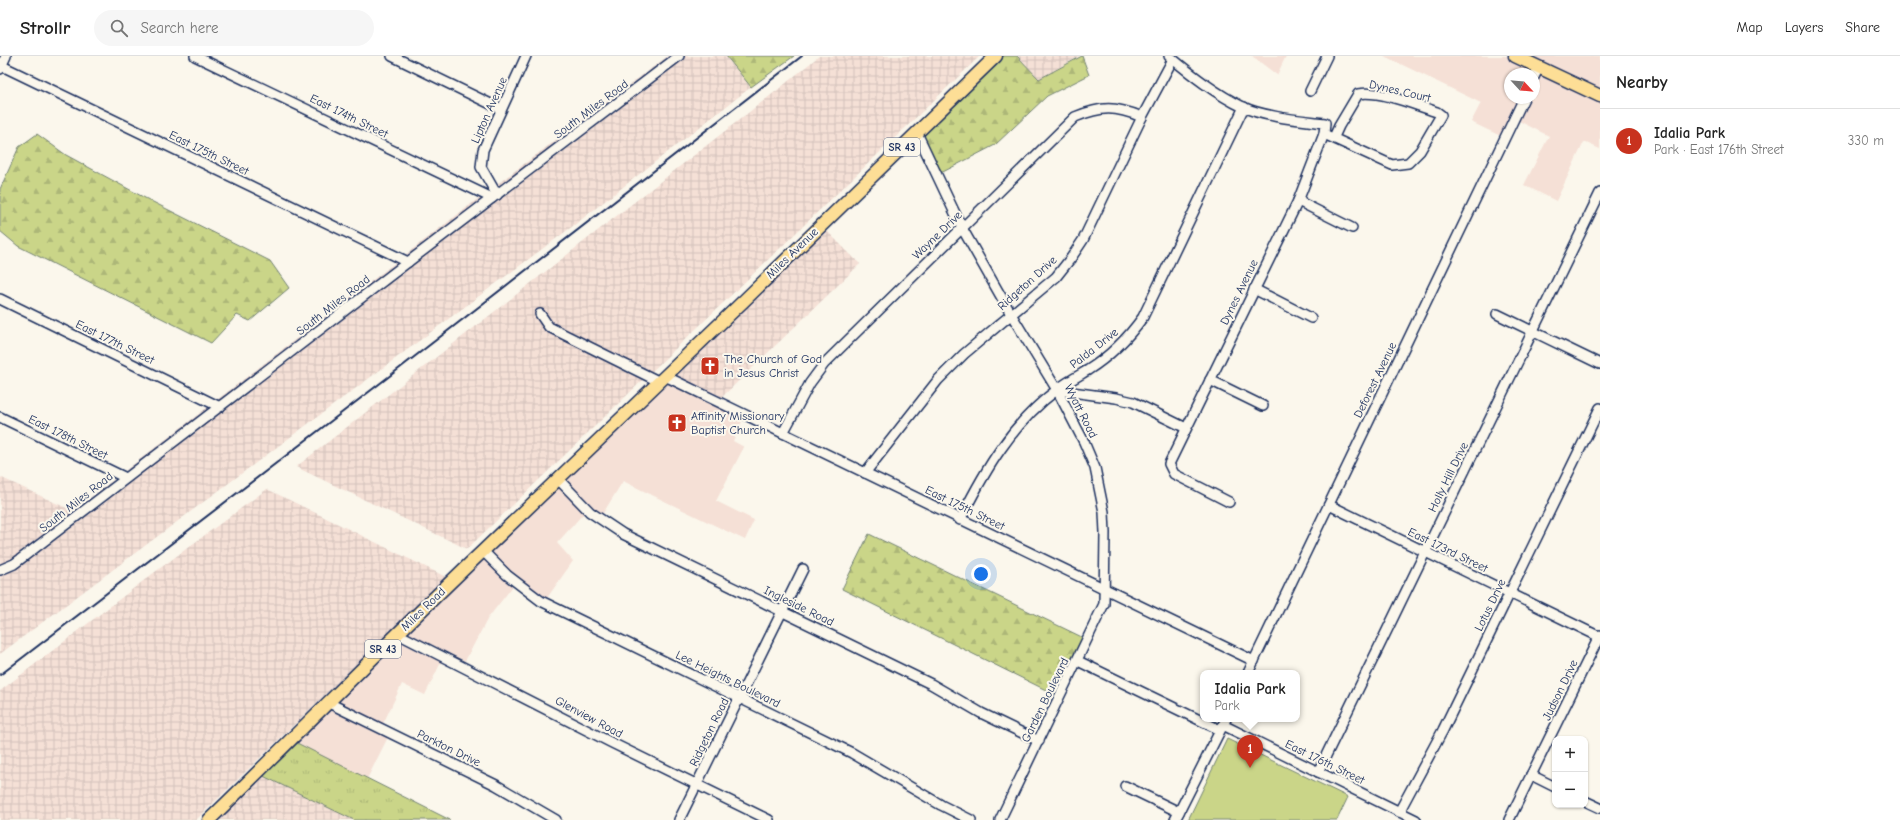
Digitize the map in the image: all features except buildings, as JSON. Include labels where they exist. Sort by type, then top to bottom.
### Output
[{"type":"main road","name":"Miles Avenue","points":[[588,452],[996,56]]},
{"type":"main road","points":[[1515,56],[1531,68]]},
{"type":"main road","points":[[1540,74],[1600,96]]},
{"type":"main road","name":"Miles Road","points":[[208,820],[483,551],[588,452]]},
{"type":"street","points":[[0,67],[6,56]]},
{"type":"street","name":"East 174th Street","points":[[195,56],[495,197]]},
{"type":"street","points":[[392,56],[501,109]]},
{"type":"street","name":"Lipton Avenue","points":[[495,197],[481,167],[483,150],[526,56]]},
{"type":"street","name":"South Miles Road","points":[[0,570],[14,564],[679,56]]},
{"type":"street","points":[[1310,91],[1327,56]]},
{"type":"street","points":[[1171,58],[1207,86],[1244,107]]},
{"type":"street","name":"Ridgeton Drive","points":[[865,473],[938,380],[964,354],[1056,277],[1071,258],[1083,240],[1171,58]]},
{"type":"street","name":"East 175th Street","points":[[0,67],[408,262]]},
{"type":"street","name":"Dynes Court","points":[[1324,134],[1334,137],[1392,165],[1408,163],[1420,151],[1441,115],[1437,112],[1391,98],[1367,93],[1358,94],[1338,126],[1334,137]]},
{"type":"street","name":"Deforest Avenue","points":[[1250,670],[1521,104]]},
{"type":"street","name":"Dynes Avenue","points":[[1229,502],[1174,474],[1169,464],[1298,201],[1324,134],[1325,123],[1291,119],[1244,107]]},
{"type":"street","name":"Palda Drive","points":[[960,520],[981,478],[1015,430],[1057,390],[1090,369],[1130,336],[1143,317],[1244,107]]},
{"type":"street","name":"Wayne Drive","points":[[783,433],[810,383],[824,364],[1076,117],[1092,110],[1107,108],[1122,109],[1142,117]]},
{"type":"street","name":"Wyatt Road","points":[[917,133],[962,228],[1011,314],[1057,390],[1095,468],[1100,489],[1105,533],[1104,589]]},
{"type":"street","name":"Holly Hill Drive","points":[[1318,772],[1600,193]]},
{"type":"street","points":[[1298,201],[1352,228]]},
{"type":"street","points":[[1254,289],[1311,318]]},
{"type":"street","name":"East 177th Street","points":[[0,299],[220,407]]},
{"type":"street","name":"East 175th Street","points":[[540,314],[549,327],[581,343],[783,433],[1254,661]]},
{"type":"street","points":[[1497,314],[1600,364]]},
{"type":"street","points":[[1210,380],[1262,406]]},
{"type":"street","points":[[1057,390],[1116,398],[1133,402],[1186,428]]},
{"type":"street","name":"Lotus Drive","points":[[1399,812],[1443,730],[1600,408]]},
{"type":"street","name":"East 178th Street","points":[[0,417],[126,478]]},
{"type":"street","name":"Ingleside Road","points":[[559,480],[590,512],[623,534],[931,684],[981,713],[1039,741]]},
{"type":"street","name":"East 173rd Street","points":[[1329,505],[1600,637]]},
{"type":"street","name":"Lee Heights Boulevard","points":[[483,551],[507,576],[540,601],[852,753],[971,820]]},
{"type":"street","name":"Ridgeton Road","points":[[680,820],[803,569]]},
{"type":"street","name":"Garden Boulevard","points":[[1000,820],[1078,661],[1104,604],[1104,589]]},
{"type":"street","name":"Glenview Road","points":[[398,634],[769,820]]},
{"type":"street","name":"Judson Drive","points":[[1509,820],[1600,637]]},
{"type":"street","name":"East 176th Street","points":[[1078,661],[1200,715]]},
{"type":"street","name":"Parkton Drive","points":[[329,703],[496,785],[556,820]]},
{"type":"street","points":[[1124,786],[1177,816],[1223,725]]},
{"type":"street","name":"East 176th Street","points":[[1223,725],[1416,820]]},
{"type":"street","points":[[1531,775],[1552,786]]},
{"type":"street","points":[[1588,802],[1600,808]]},
{"type":"shaded area","points":[[668,56],[725,56],[751,87],[573,226],[0,654],[0,477],[73,511],[488,191]]},
{"type":"shaded area","points":[[819,56],[980,56],[467,549],[296,467],[780,88]]},
{"type":"shaded area","points":[[1017,56],[1080,56],[1039,79]]},
{"type":"shaded area","points":[[1252,56],[1286,56],[1277,75]]},
{"type":"shaded area","points":[[1384,56],[1600,56],[1600,149],[1584,142],[1556,201],[1524,185],[1549,136],[1517,120],[1507,139],[1471,122],[1481,103]]},
{"type":"shaded area","points":[[823,227],[860,264],[722,397],[674,375]]},
{"type":"shaded area","points":[[665,376],[745,415],[733,441],[744,447],[716,501],[754,520],[745,540],[623,481],[597,523],[583,514],[557,543],[573,561],[547,598],[513,586],[488,618],[465,661],[446,652],[425,695],[402,684],[381,728],[390,733],[367,779],[291,740]]},
{"type":"shaded area","points":[[267,489],[446,577],[196,820],[0,820],[0,691],[151,575]]},
{"type":"shaded area","points":[[257,773],[354,820],[209,820]]},
{"type":"green space","points":[[726,56],[794,56],[751,87]]},
{"type":"green space","points":[[996,56],[1017,56],[1039,79],[1082,56],[1089,75],[1047,96],[995,145],[937,175],[917,133]]},
{"type":"green space","points":[[37,134],[66,155],[145,198],[270,261],[289,288],[250,321],[237,315],[211,343],[18,246],[0,231],[0,189],[19,147]]},
{"type":"green space","points":[[869,534],[1088,640],[1060,697],[842,589]]},
{"type":"green space","points":[[1227,739],[1348,797],[1337,820],[1188,820]]},
{"type":"green space","points":[[291,740],[450,820],[354,820],[257,773]]},
{"type":"railway","points":[[0,675],[387,378],[802,56]]},
{"type":"place","name":"The Church of God in Jesus Christ","points":[[710,366]]},
{"type":"place","name":"Affinity Missionary Baptist Church","points":[[677,423]]},
{"type":"place","name":"Idalia Park","points":[[1250,768]]}]
